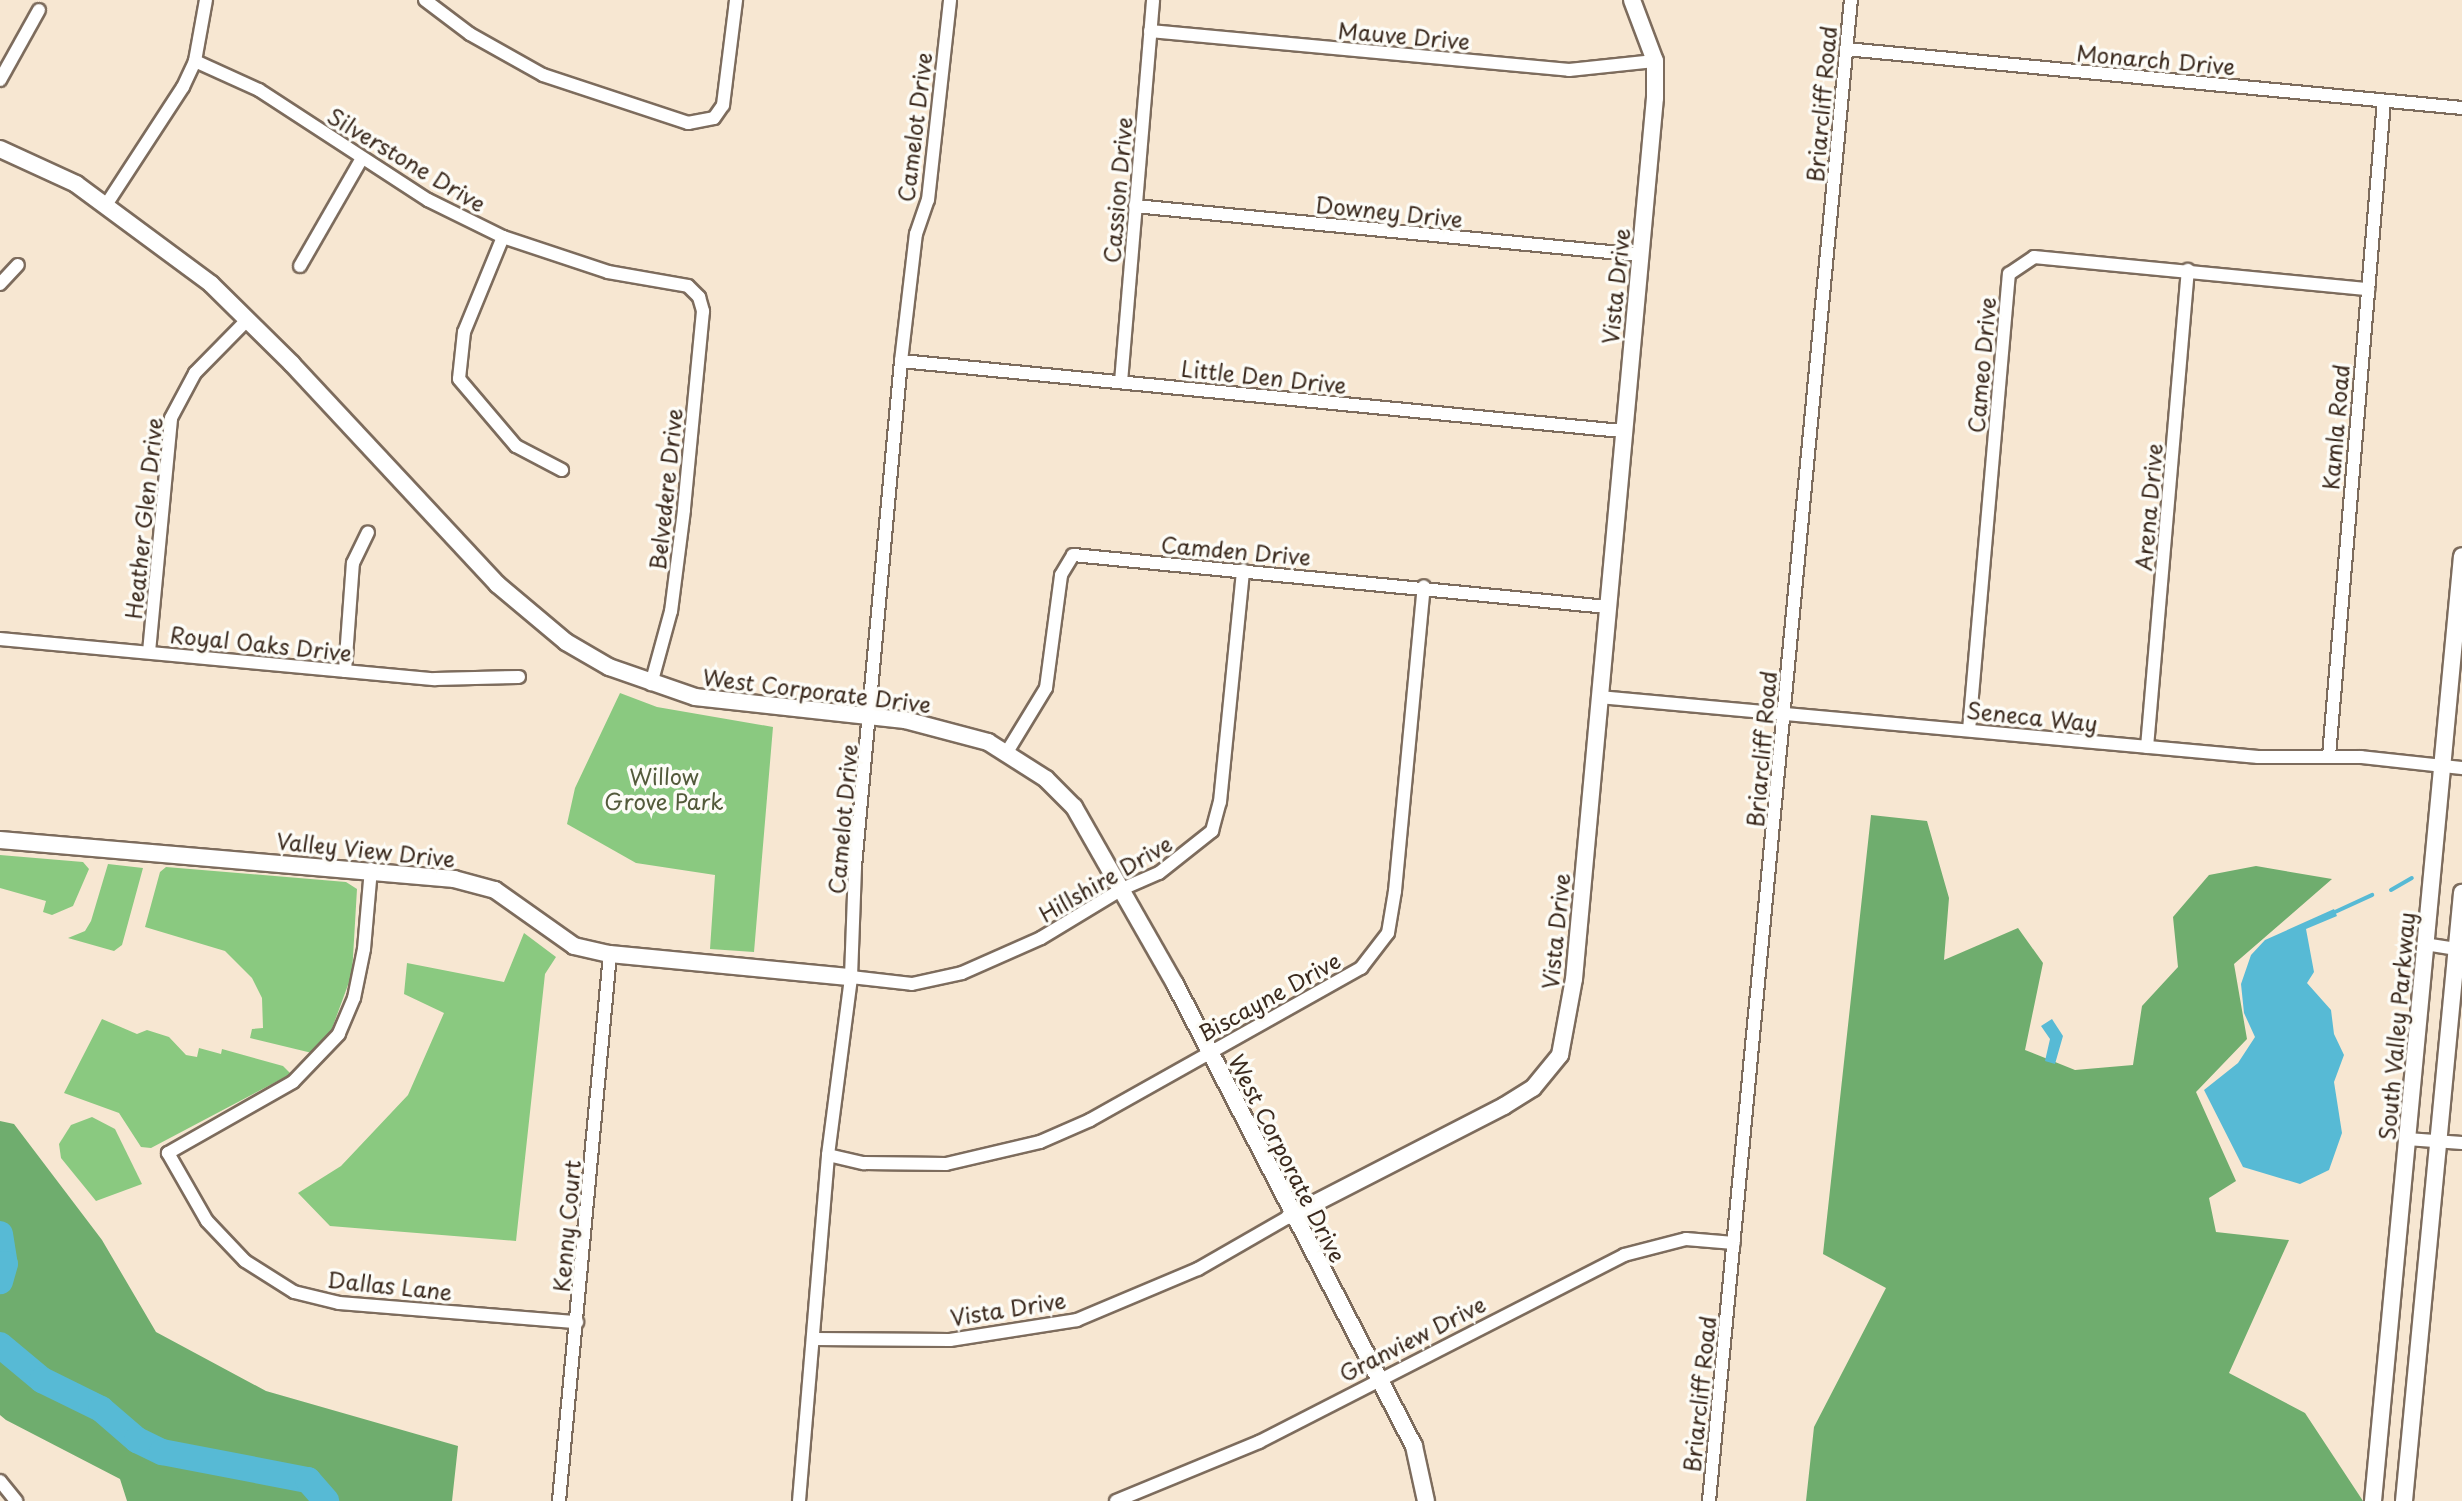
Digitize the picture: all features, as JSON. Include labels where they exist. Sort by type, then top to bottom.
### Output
[{"type":"street","points":[[106,205],[195,61],[206,0]]},
{"type":"street","points":[[425,0],[470,34],[543,75],[688,123],[714,118],[727,89],[736,0]]},
{"type":"street","name":"Camelot Drive","points":[[799,1501],[815,1339],[828,1155],[851,977],[855,866],[872,718],[901,361],[916,234],[928,200],[950,0]]},
{"type":"street","name":"Cassion Drive","points":[[1121,382],[1153,0]]},
{"type":"street","name":"Vista Drive","points":[[815,1339],[950,1340],[1077,1320],[1198,1269],[1290,1216],[1504,1106],[1533,1088],[1560,1055],[1574,979],[1655,61],[1632,0]]},
{"type":"street","name":"Briarcliff Road","points":[[1709,1501],[1851,0]]},
{"type":"street","points":[[0,80],[39,10]]},
{"type":"street","name":"Mauve Drive","points":[[1150,31],[1569,70],[1655,61]]},
{"type":"street","name":"Monarch Drive","points":[[1846,49],[2462,108]]},
{"type":"street","name":"Silverstone Drive","points":[[195,61],[259,90],[361,160],[503,237],[608,272],[688,286],[699,297]]},
{"type":"street","name":"Kamla Road","points":[[2329,756],[2384,101]]},
{"type":"street","name":"West Corporate Drive","points":[[0,149],[62,176],[191,268],[247,320],[526,613],[609,667],[651,684],[726,702],[872,718],[951,731],[1007,752],[1074,807],[1122,889],[1290,1216],[1414,1446],[1426,1501]]},
{"type":"street","points":[[300,266],[361,160]]},
{"type":"street","name":"Downey Drive","points":[[1135,206],[1640,255]]},
{"type":"street","points":[[503,237],[464,332],[459,379],[516,446],[562,470]]},
{"type":"street","name":"Cameo Drive","points":[[1969,730],[2009,274],[2034,257],[2368,289]]},
{"type":"street","points":[[0,284],[18,265]]},
{"type":"street","name":"Arena Drive","points":[[2147,747],[2188,270]]},
{"type":"street","name":"Belvedere Drive","points":[[651,684],[671,611],[684,510],[703,311],[699,297]]},
{"type":"street","name":"Heather Glen Drive","points":[[149,652],[171,418],[195,373],[247,320]]},
{"type":"street","name":"Little Den Drive","points":[[901,361],[1622,431]]},
{"type":"street","points":[[345,671],[353,563],[368,532]]},
{"type":"street","name":"Camden Drive","points":[[1007,752],[1046,688],[1061,575],[1073,555],[1424,586],[1607,607]]},
{"type":"street","name":"South Valley Parkway","points":[[2373,1501],[2462,556]]},
{"type":"street","name":"Hillshire Drive","points":[[851,977],[912,984],[962,973],[1041,938],[1122,889],[1180,861],[1212,831],[1220,802],[1243,570]]},
{"type":"street","name":"Biscayne Drive","points":[[828,1155],[909,1166],[1013,1150],[1090,1120],[1208,1052],[1338,984],[1361,968],[1388,933],[1424,586]]},
{"type":"street","name":"Royal Oaks Drive","points":[[0,639],[435,679],[519,677]]},
{"type":"street","name":"Seneca Way","points":[[1599,697],[1784,711],[2258,757],[2329,756],[2462,768]]},
{"type":"street","name":"Valley View Drive","points":[[0,840],[371,869],[454,879],[495,890],[574,946],[610,954],[851,977]]},
{"type":"street","name":"Dallas Lane","points":[[371,869],[364,949],[354,998],[339,1034],[293,1082],[168,1153],[207,1221],[245,1261],[294,1292],[339,1303],[577,1322]]},
{"type":"street","points":[[2404,1501],[2459,950],[2462,893]]},
{"type":"street","points":[[2425,944],[2459,950]]},
{"type":"street","name":"Kenny Court","points":[[559,1501],[610,954]]},
{"type":"street","points":[[2407,1139],[2462,1143]]},
{"type":"street","name":"Granview Drive","points":[[1116,1501],[1259,1442],[1378,1377],[1624,1255],[1686,1239],[1734,1243]]},
{"type":"street","points":[[0,1481],[16,1501]]},
{"type":"green space","name":"Willow Grove Park","points":[[620,693],[657,707],[773,727],[754,952],[710,949],[715,875],[636,863],[567,824],[575,788]]},
{"type":"green space","points":[[1871,815],[1927,821],[1949,898],[1944,960],[2018,928],[2043,963],[2025,1050],[2075,1070],[2133,1065],[2142,1006],[2178,967],[2173,917],[2209,875],[2256,866],[2332,879],[2234,964],[2247,1039],[2196,1092],[2236,1181],[2209,1198],[2216,1232],[2289,1240],[2229,1373],[2305,1413],[2363,1501],[1806,1501],[1814,1427],[1886,1288],[1823,1254]]},
{"type":"green space","points":[[0,855],[83,862],[89,869],[73,906],[52,915],[43,912],[46,901],[0,888]]},
{"type":"green space","points":[[108,864],[143,868],[122,945],[114,951],[68,938],[85,931],[91,921]]},
{"type":"green space","points":[[166,867],[346,882],[357,889],[352,974],[330,1034],[312,1053],[250,1038],[252,1029],[263,1028],[262,998],[252,978],[225,951],[145,927],[160,872]]},
{"type":"green space","points":[[524,933],[556,957],[545,974],[516,1241],[330,1226],[298,1193],[341,1166],[408,1095],[444,1013],[404,994],[407,963],[504,982]]},
{"type":"green space","points":[[102,1019],[137,1034],[147,1030],[169,1037],[186,1055],[197,1057],[199,1048],[221,1054],[222,1049],[283,1066],[291,1074],[151,1148],[141,1147],[119,1113],[64,1093]]},
{"type":"green space","points":[[92,1117],[115,1129],[142,1184],[96,1201],[61,1158],[59,1144],[71,1125]]},
{"type":"green space","points":[[0,1121],[14,1124],[102,1240],[156,1332],[266,1391],[458,1446],[452,1501],[127,1501],[120,1479],[0,1415]]},
{"type":"water","points":[[2334,909],[2337,916],[2306,929],[2314,972],[2307,983],[2331,1010],[2334,1034],[2344,1055],[2334,1082],[2342,1133],[2329,1170],[2300,1184],[2243,1167],[2204,1090],[2238,1063],[2255,1037],[2244,1013],[2241,984],[2251,955],[2265,940]]},
{"type":"water","points":[[2052,1019],[2063,1036],[2055,1064],[2045,1061],[2050,1039],[2041,1026]]},
{"type":"waterway","points":[[2391,890],[2412,878]]},
{"type":"waterway","points":[[2335,912],[2372,895]]},
{"type":"waterway","points":[[0,1234],[5,1264],[0,1281]]},
{"type":"waterway","points":[[0,1345],[42,1380],[101,1409],[137,1440],[162,1452],[308,1480],[326,1501]]}]
